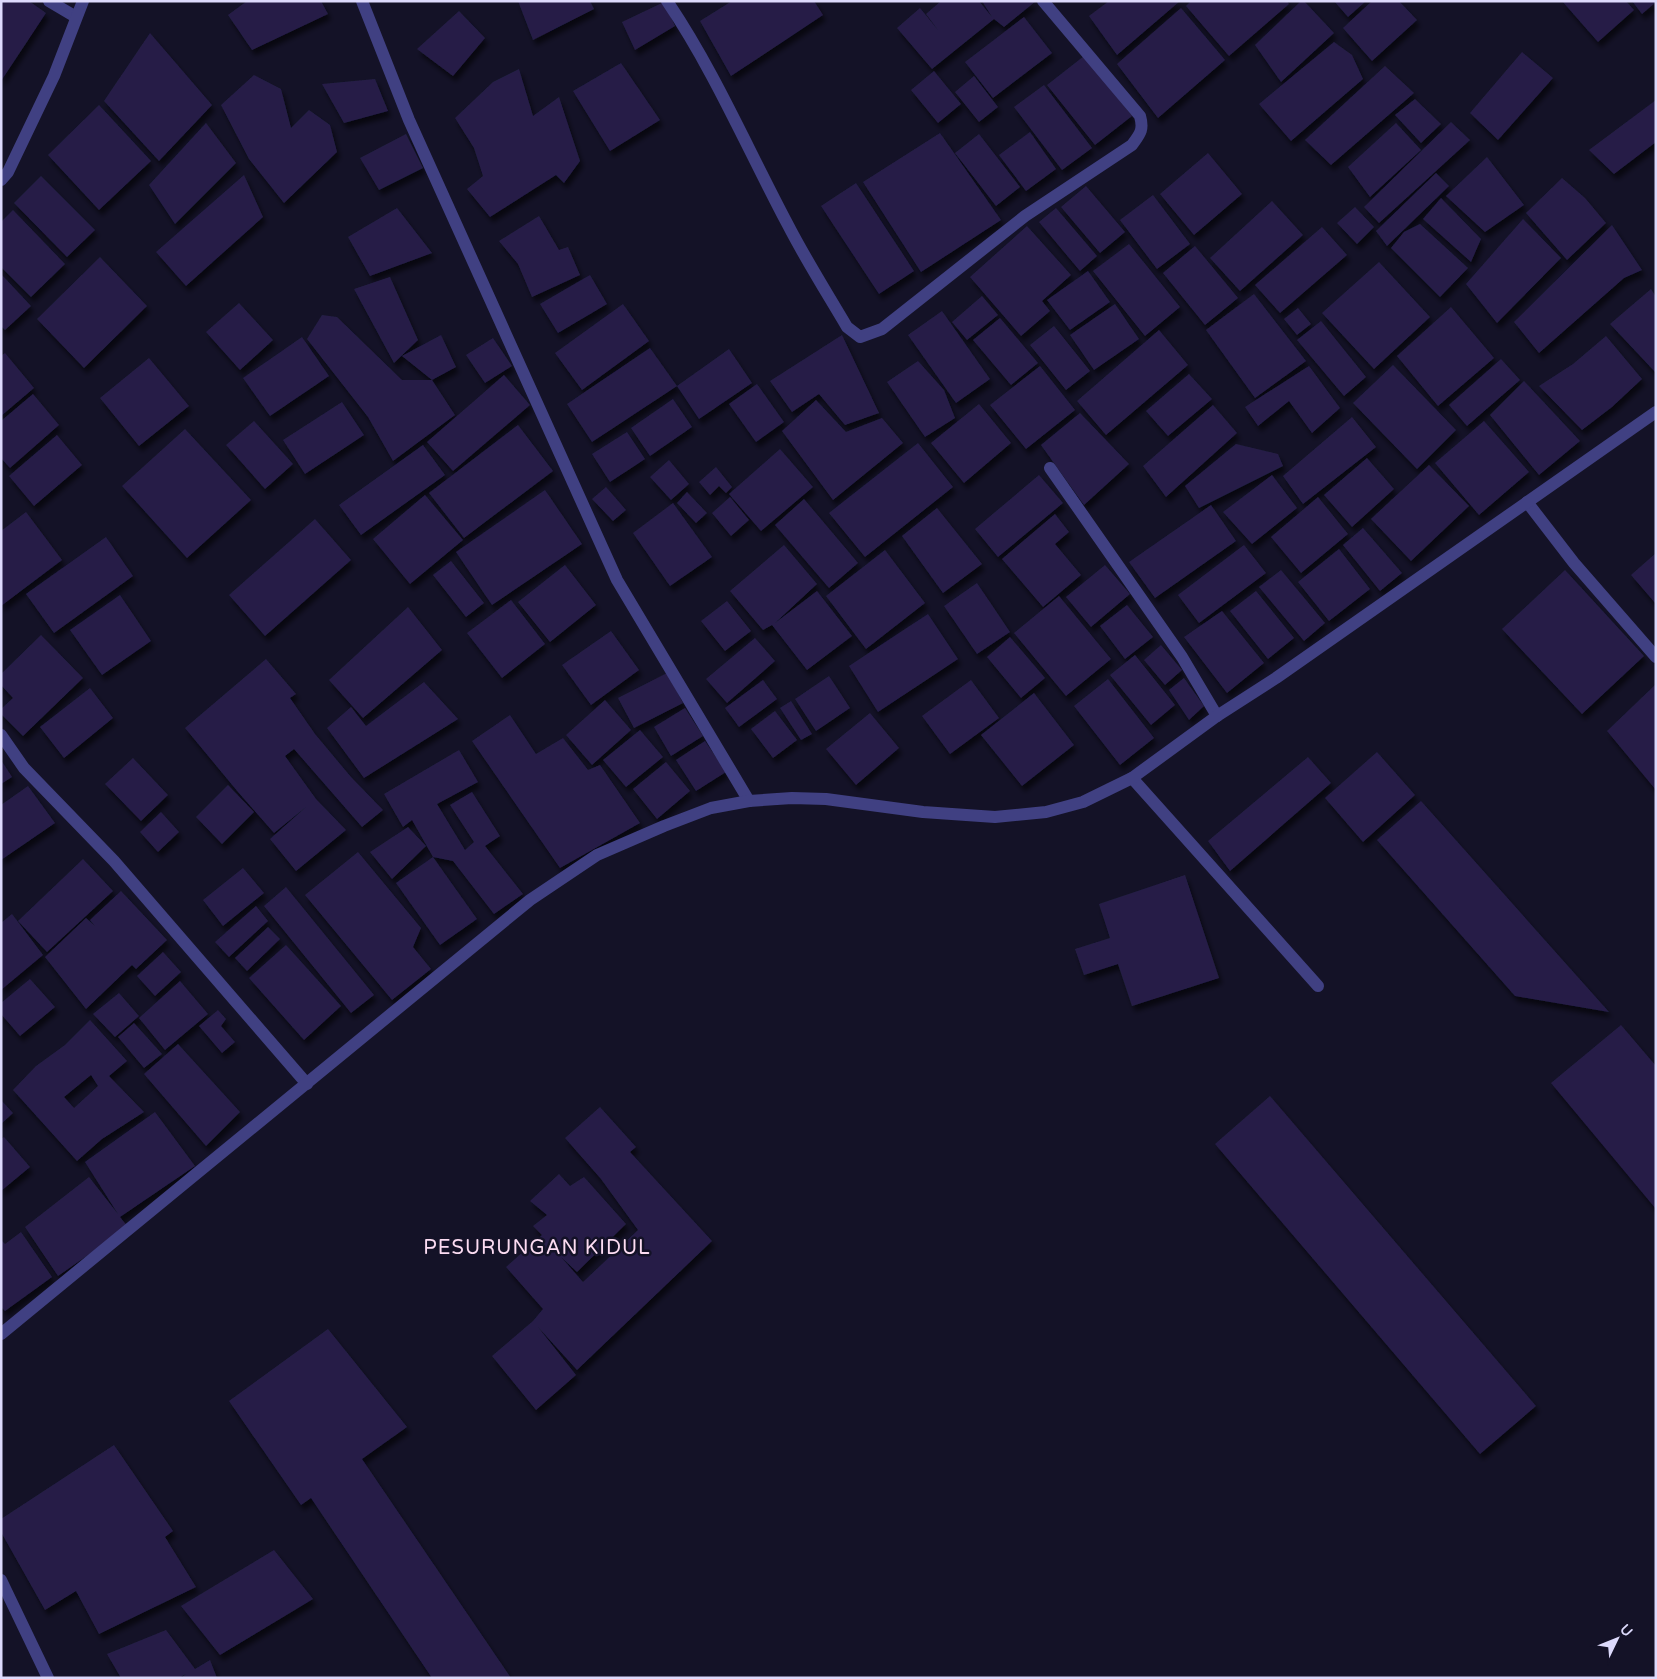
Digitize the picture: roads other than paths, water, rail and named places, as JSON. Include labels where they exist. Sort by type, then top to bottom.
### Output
[{"type":"street","points":[[49,1],[76,17]]},
{"type":"street","points":[[1,180],[8,172],[54,76],[83,1]]},
{"type":"street","points":[[362,1],[409,120],[617,580],[749,800]]},
{"type":"street","points":[[667,1],[729,108],[788,226],[846,327],[860,337],[882,329],[1025,216],[1132,144],[1140,135],[1143,126],[1140,116],[1043,1]]},
{"type":"street","points":[[1,1334],[530,900],[598,855],[711,808],[749,800],[826,799],[923,812],[995,817],[1046,812],[1083,802],[1132,778],[1217,716],[1276,678],[1656,412]]},
{"type":"street","points":[[1050,468],[1182,657],[1217,716]]},
{"type":"street","points":[[1528,502],[1565,550],[1656,657]]},
{"type":"street","points":[[1,735],[24,768],[114,861],[306,1084]]},
{"type":"street","points":[[1132,778],[1318,986]]},
{"type":"street","points":[[1,1580],[48,1678]]},
{"type":"district","name":"PESURUNGAN KIDUL","points":[[537,1247]]}]
